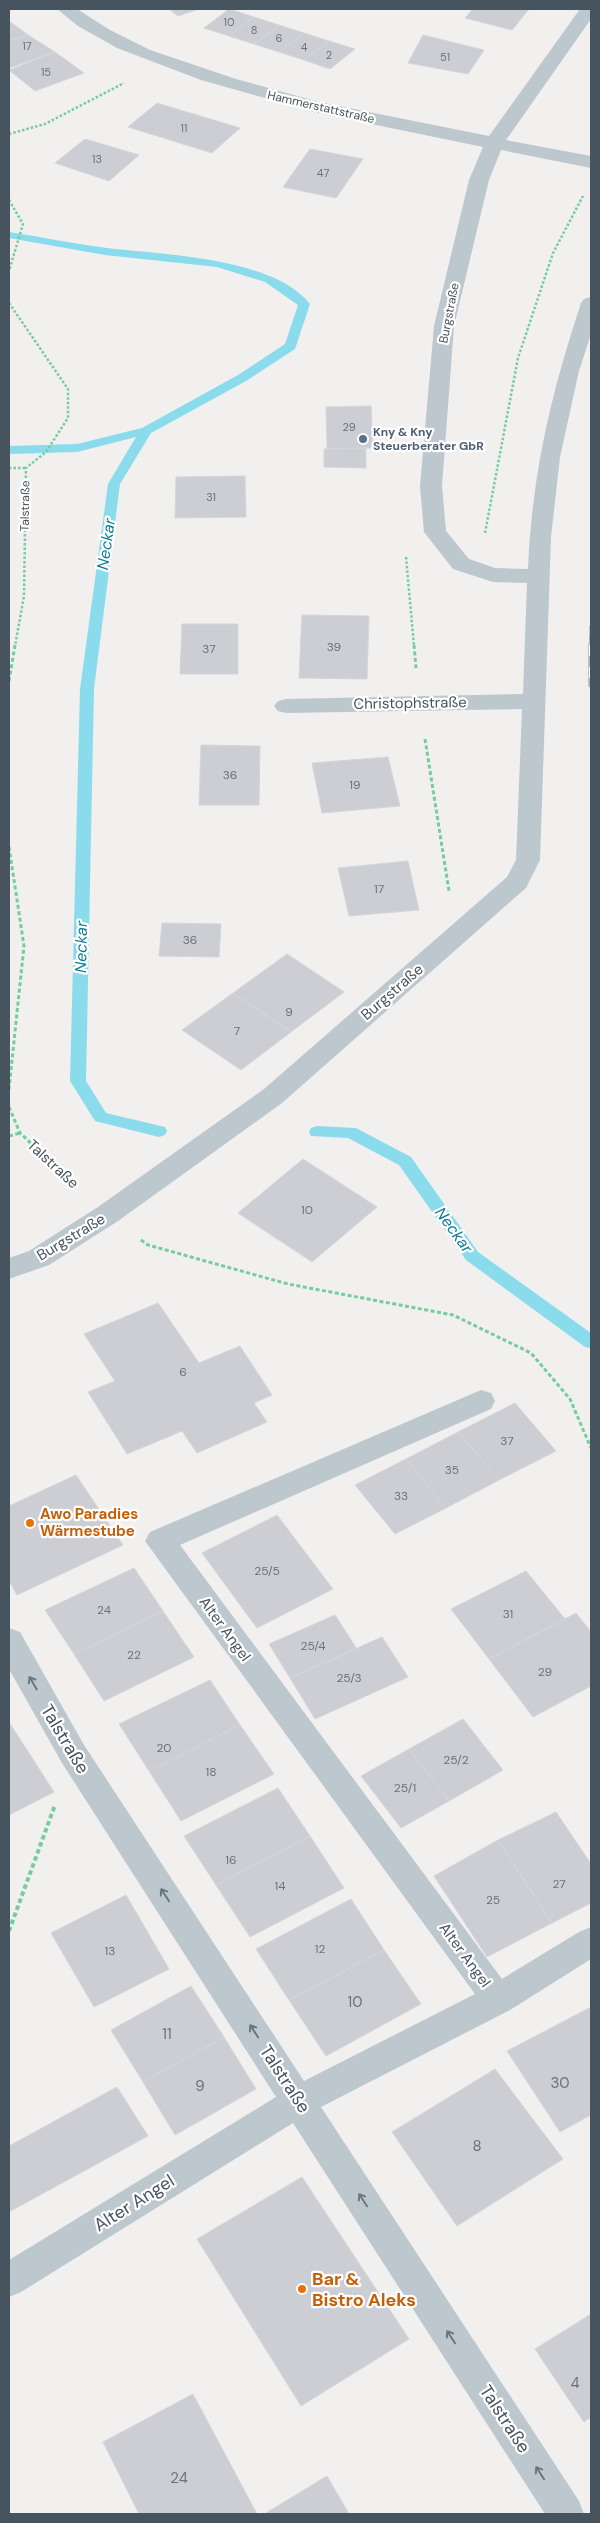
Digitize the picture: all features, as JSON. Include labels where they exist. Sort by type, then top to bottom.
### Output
[{"type":"street","name":"Hammerstattstraße","points":[[66,9],[90,28],[160,62],[286,100],[591,162]]},
{"type":"street","name":"Burgstraße","points":[[461,564],[435,532],[431,476],[444,326],[479,180],[494,143],[590,9]]},
{"type":"street","name":"Burgstraße","points":[[9,1269],[39,1258],[108,1214],[273,1096],[517,882],[528,860],[540,537],[549,457],[569,371],[591,303]]},
{"type":"street","points":[[461,564],[493,575],[538,576]]},
{"type":"street","name":"Christophstraße","points":[[286,706],[534,701]]},
{"type":"street","name":"Alter Angel","points":[[481,1401],[160,1541],[498,1999]]},
{"type":"street","name":"Talstraße","points":[[9,1641],[73,1754],[566,2514]]},
{"type":"street","name":"Alter Angel","points":[[10,2276],[299,2101],[498,1999],[591,1942]]},
{"type":"path","points":[[9,134],[45,124],[84,106],[160,62]]},
{"type":"path","points":[[461,564],[484,543],[518,358],[553,253],[587,188]]},
{"type":"path","points":[[9,200],[23,224],[13,263],[9,271]]},
{"type":"path","name":"Talstraße","points":[[9,303],[68,389],[68,418],[46,452],[26,468],[24,596],[9,681]]},
{"type":"path","points":[[9,468],[26,468]]},
{"type":"path","points":[[9,848],[24,946],[9,1089]]},
{"type":"path","name":"Talstraße","points":[[9,1107],[20,1132],[108,1214],[148,1246],[288,1284],[453,1315],[531,1353],[570,1399],[591,1448]]},
{"type":"path","points":[[9,1136],[20,1132]]},
{"type":"path","points":[[9,1931],[73,1754]]},
{"type":"building","points":[[169,9],[199,9],[178,16]]},
{"type":"building","points":[[229,9],[254,17],[229,36],[204,28]]},
{"type":"building","points":[[473,9],[529,9],[512,30],[465,18]]},
{"type":"building","points":[[254,17],[279,25],[254,44],[229,36]]},
{"type":"building","points":[[9,21],[28,35],[9,41]]},
{"type":"building","points":[[279,25],[304,33],[279,52],[254,44]]},
{"type":"building","points":[[304,33],[329,41],[304,60],[279,52]]},
{"type":"building","points":[[28,35],[55,52],[9,68],[9,41]]},
{"type":"building","points":[[423,35],[484,50],[468,74],[408,63]]},
{"type":"building","points":[[329,41],[355,49],[330,69],[304,60]]},
{"type":"building","points":[[55,52],[84,73],[35,91],[9,70]]},
{"type":"building","points":[[157,103],[240,128],[212,153],[128,127]]},
{"type":"building","points":[[85,139],[139,155],[109,181],[55,163]]},
{"type":"building","points":[[310,149],[363,159],[336,198],[283,187]]},
{"type":"building","points":[[371,406],[373,448],[327,449],[326,407]]},
{"type":"building","points":[[366,448],[366,468],[324,467],[324,449]]},
{"type":"building","points":[[245,476],[246,517],[175,518],[176,477]]},
{"type":"building","points":[[302,615],[369,616],[367,679],[299,678]]},
{"type":"building","points":[[182,624],[238,624],[238,674],[180,674]]},
{"type":"building","points":[[201,745],[260,746],[259,805],[199,805]]},
{"type":"building","points":[[388,757],[400,806],[322,813],[312,763]]},
{"type":"building","points":[[408,861],[419,910],[349,916],[338,868]]},
{"type":"building","points":[[162,923],[221,924],[219,957],[159,956]]},
{"type":"building","points":[[287,954],[344,992],[291,1032],[233,993]]},
{"type":"building","points":[[233,993],[291,1032],[241,1070],[182,1030]]},
{"type":"building","points":[[303,1159],[377,1207],[312,1262],[238,1213]]},
{"type":"building","points":[[158,1303],[199,1363],[240,1346],[272,1395],[254,1403],[267,1422],[197,1453],[182,1431],[127,1454],[88,1392],[115,1381],[84,1334]]},
{"type":"building","points":[[515,1403],[556,1451],[499,1480],[458,1432]]},
{"type":"building","points":[[458,1432],[499,1480],[446,1508],[406,1459]]},
{"type":"building","points":[[406,1459],[446,1508],[395,1534],[355,1485]]},
{"type":"building","points":[[76,1475],[123,1545],[17,1595],[9,1581],[9,1506]]},
{"type":"building","points":[[277,1515],[333,1589],[257,1628],[202,1553]]},
{"type":"building","points":[[134,1568],[163,1611],[74,1654],[45,1610]]},
{"type":"building","points":[[526,1571],[565,1619],[489,1659],[451,1609]]},
{"type":"building","points":[[163,1611],[194,1657],[104,1701],[74,1654]]},
{"type":"building","points":[[576,1613],[591,1632],[591,1686],[533,1717],[489,1659]]},
{"type":"building","points":[[335,1615],[357,1649],[290,1678],[269,1644]]},
{"type":"building","points":[[382,1637],[408,1677],[315,1719],[290,1678]]},
{"type":"building","points":[[210,1680],[240,1725],[149,1771],[119,1724]]},
{"type":"building","points":[[463,1719],[503,1770],[449,1801],[409,1749]]},
{"type":"building","points":[[9,1722],[54,1792],[9,1815]]},
{"type":"building","points":[[240,1725],[274,1774],[181,1821],[149,1771]]},
{"type":"building","points":[[409,1749],[449,1801],[401,1828],[361,1776]]},
{"type":"building","points":[[278,1788],[310,1836],[216,1885],[184,1836]]},
{"type":"building","points":[[556,1812],[591,1864],[591,1903],[552,1923],[498,1840]]},
{"type":"building","points":[[310,1836],[344,1888],[250,1937],[216,1885]]},
{"type":"building","points":[[498,1840],[552,1923],[487,1957],[434,1876]]},
{"type":"building","points":[[126,1895],[169,1969],[94,2007],[51,1933]]},
{"type":"building","points":[[351,1899],[384,1950],[289,2000],[256,1949]]},
{"type":"building","points":[[384,1950],[421,2004],[326,2056],[289,2000]]},
{"type":"building","points":[[191,1986],[224,2037],[143,2082],[111,2030]]},
{"type":"building","points":[[591,2007],[591,2115],[560,2132],[507,2051]]},
{"type":"building","points":[[224,2037],[256,2089],[175,2135],[143,2082]]},
{"type":"building","points":[[495,2069],[563,2159],[457,2226],[392,2132]]},
{"type":"building","points":[[117,2087],[148,2136],[9,2212],[9,2146]]},
{"type":"building","name":"Bar & Bistro Aleks","points":[[302,2177],[409,2339],[301,2406],[197,2239]]},
{"type":"building","points":[[591,2314],[591,2417],[584,2422],[535,2349]]},
{"type":"building","points":[[193,2394],[257,2514],[139,2514],[103,2442]]},
{"type":"building","points":[[327,2476],[349,2514],[266,2513]]},
{"type":"waterway","name":"Neckar","points":[[9,235],[105,251],[218,264],[269,279],[304,304],[291,346],[242,378],[146,431]]},
{"type":"waterway","points":[[9,450],[77,448],[146,431]]},
{"type":"waterway","name":"Neckar","points":[[146,431],[114,484],[87,689],[78,1081],[101,1117],[159,1131]]},
{"type":"waterway","name":"Neckar","points":[[317,1132],[350,1132],[405,1161],[472,1256],[591,1342]]},
{"type":"railway","points":[[591,627],[591,685]]},
{"type":"place","name":"Kny & Kny Steuerberater GbR","points":[[363,439]]},
{"type":"place","name":"Awo Paradies Wärmestube","points":[[30,1523]]},
{"type":"place","name":"Bar & Bistro Aleks","points":[[302,2289]]}]
